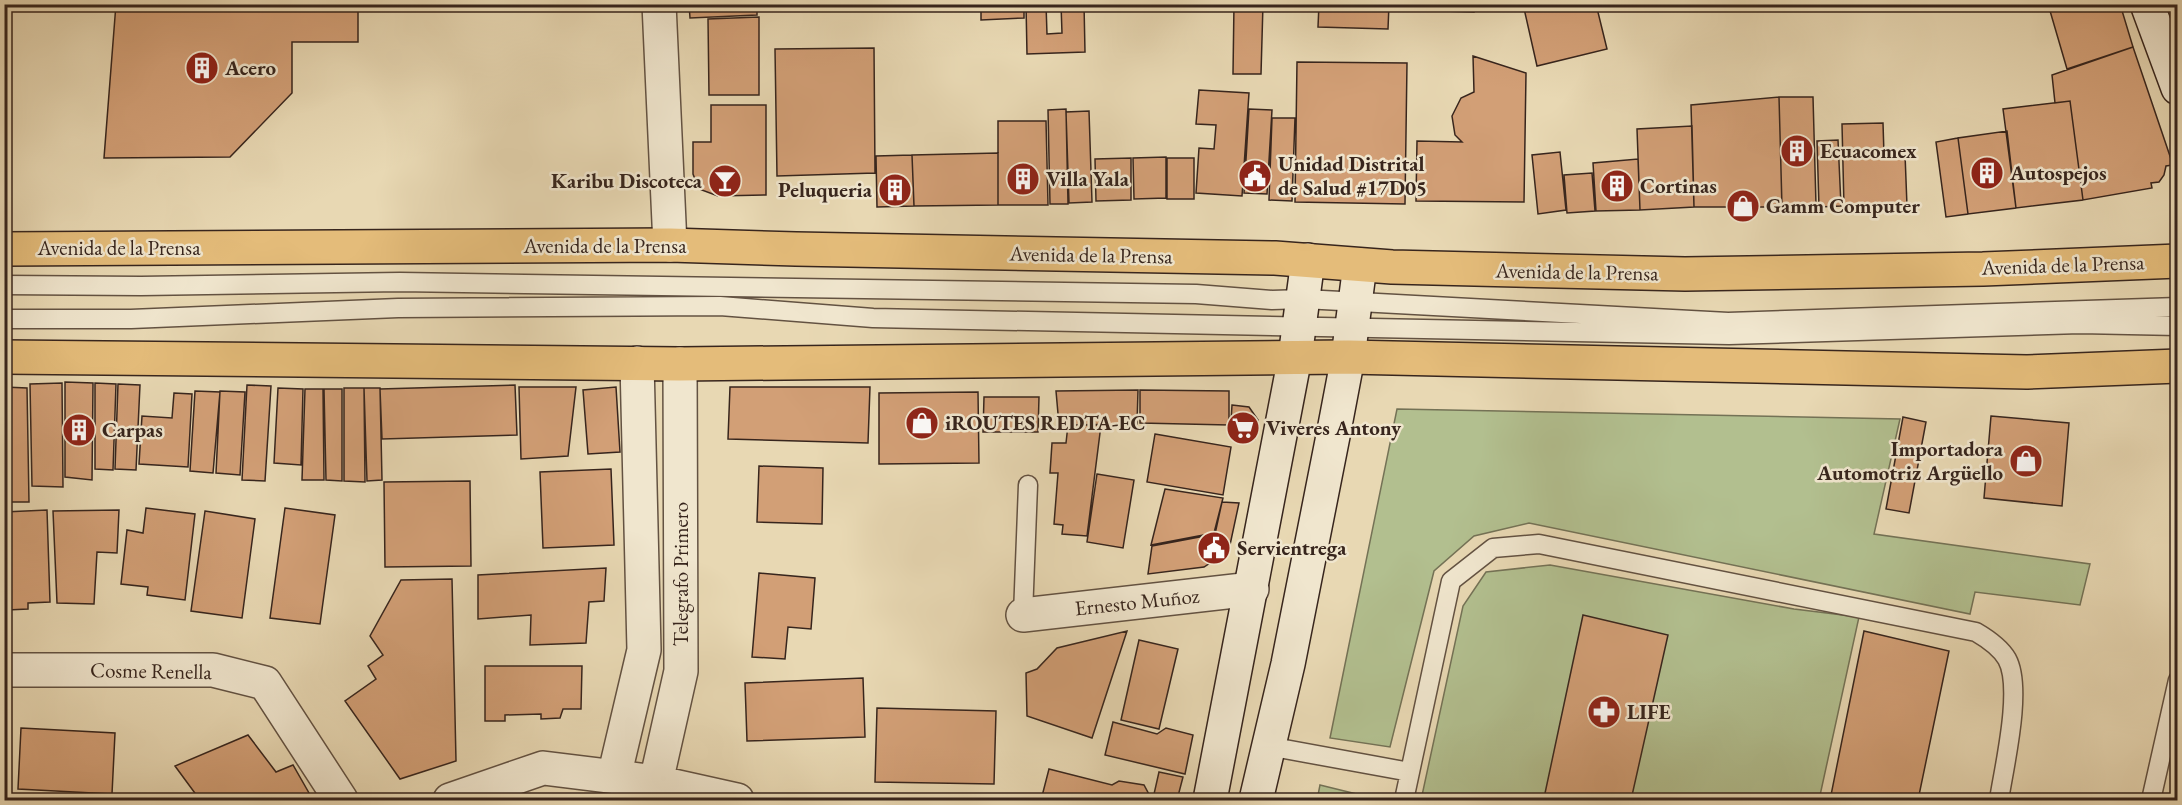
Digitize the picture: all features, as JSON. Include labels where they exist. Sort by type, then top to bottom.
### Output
[{"type":"main road","name":"Avenida de la Prensa","points":[[4,249],[670,245],[1308,260],[1392,267],[1685,274],[1983,269],[2178,261]]},
{"type":"main road","points":[[4,357],[680,364],[1300,328],[1352,329],[2027,372],[2178,366]]},
{"type":"street","points":[[659,4],[670,245]]},
{"type":"street","points":[[2147,4],[2178,88]]},
{"type":"street","points":[[1210,801],[1300,328],[1308,260]]},
{"type":"street","points":[[1256,801],[1288,664],[1352,329],[1360,265]]},
{"type":"street","name":"Telegrafo Primero","points":[[614,777],[644,650],[637,363]]},
{"type":"street","name":"Telegrafo Primero","points":[[656,782],[681,671],[680,364]]},
{"type":"street","name":"Ernesto Muñoz","points":[[1023,615],[1252,589]]},
{"type":"street","name":"Cosme Renella","points":[[4,670],[213,670],[265,684],[341,801]]},
{"type":"street","points":[[450,801],[543,768],[656,782],[737,801]]},
{"type":"lane","points":[[4,285],[141,286],[400,282],[1196,294],[1272,300],[1300,328]]},
{"type":"lane","points":[[4,319],[131,319],[398,308],[720,306],[873,318],[1729,335],[2080,324],[2178,326]]},
{"type":"lane","points":[[1352,329],[1728,322],[2178,307]]},
{"type":"lane","points":[[1023,615],[1028,485]]},
{"type":"lane","points":[[1404,801],[1452,581],[1493,548],[1539,544],[1976,632],[1993,643],[2007,660],[2014,694],[1999,801]]},
{"type":"lane","points":[[2151,801],[2178,680]]},
{"type":"lane","points":[[1268,746],[1410,772]]},
{"type":"green space","points":[[1397,409],[1900,419],[1874,534],[2090,564],[2080,605],[1975,592],[1970,614],[1529,523],[1474,536],[1434,571],[1390,747],[1330,738]]},
{"type":"green space","points":[[1550,565],[1794,609],[1859,617],[1819,800],[1421,800],[1463,606],[1486,572]]},
{"type":"green space","points":[[1320,785],[1381,800],[1317,800]]},
{"type":"building","name":"Acero","points":[[116,4],[358,4],[358,42],[292,42],[292,93],[230,157],[104,158]]},
{"type":"building","points":[[689,4],[757,4],[757,15],[690,18]]},
{"type":"building","points":[[981,4],[1024,4],[1024,18],[981,20]]},
{"type":"building","points":[[1026,4],[1046,4],[1047,34],[1062,33],[1061,4],[1084,4],[1085,52],[1027,54]]},
{"type":"building","points":[[1234,4],[1263,4],[1261,74],[1233,74]]},
{"type":"building","points":[[1319,4],[1389,4],[1388,29],[1318,27]]},
{"type":"building","points":[[1409,4],[1474,4],[1474,12],[1409,10]]},
{"type":"building","points":[[1523,4],[1596,4],[1607,49],[1537,66]]},
{"type":"building","points":[[2048,4],[2120,4],[2133,47],[2067,69]]},
{"type":"building","points":[[759,17],[759,95],[709,95],[708,19]]},
{"type":"building","points":[[2133,47],[2173,165],[2166,166],[2159,182],[2151,183],[2152,188],[2083,200],[2070,101],[2055,103],[2052,75]]},
{"type":"building","points":[[874,48],[875,173],[777,176],[775,49]]},
{"type":"building","points":[[1473,56],[1526,73],[1524,202],[1416,201],[1417,141],[1462,142],[1455,135],[1452,116],[1461,98],[1474,92]]},
{"type":"building","points":[[1297,62],[1407,63],[1405,204],[1295,202]]},
{"type":"building","points":[[1199,90],[1249,93],[1242,196],[1196,193],[1199,148],[1214,149],[1216,125],[1196,124]]},
{"type":"building","name":"Ecuacomex","points":[[1779,97],[1813,97],[1816,205],[1782,207]]},
{"type":"building","points":[[1779,97],[1782,207],[1694,207],[1691,105]]},
{"type":"building","points":[[2070,101],[2083,200],[2016,208],[2003,109]]},
{"type":"building","points":[[711,105],[766,105],[766,195],[718,196],[699,189],[693,174],[693,142],[711,142]]},
{"type":"building","points":[[1066,109],[1068,204],[1050,204],[1048,110]]},
{"type":"building","points":[[1249,109],[1272,110],[1267,194],[1244,193]]},
{"type":"building","points":[[1089,111],[1092,202],[1069,203],[1066,112]]},
{"type":"building","points":[[1272,118],[1295,118],[1292,201],[1269,200]]},
{"type":"building","name":"Villa Yala","points":[[998,121],[1046,121],[1048,205],[998,205]]},
{"type":"building","points":[[1883,123],[1884,155],[1905,154],[1907,206],[1844,207],[1842,124]]},
{"type":"building","points":[[1692,126],[1694,207],[1640,210],[1637,129]]},
{"type":"building","name":"Autospejos","points":[[2007,131],[2016,208],[1968,214],[1958,138]]},
{"type":"building","points":[[1958,138],[1968,214],[1946,217],[1936,142]]},
{"type":"building","points":[[1838,140],[1841,206],[1819,207],[1817,141]]},
{"type":"building","points":[[1560,152],[1566,210],[1538,214],[1532,155]]},
{"type":"building","points":[[998,153],[998,205],[914,206],[912,155]]},
{"type":"building","name":"Peluqueria","points":[[912,155],[914,206],[877,207],[876,156]]},
{"type":"building","points":[[1166,157],[1166,198],[1134,199],[1133,158]]},
{"type":"building","points":[[1131,158],[1131,200],[1096,201],[1095,159]]},
{"type":"building","points":[[1167,158],[1194,158],[1194,199],[1167,199]]},
{"type":"building","name":"Cortinas","points":[[1638,159],[1640,210],[1596,211],[1593,163]]},
{"type":"building","points":[[1592,173],[1595,211],[1567,213],[1564,175]]},
{"type":"building","name":"Carpas","points":[[65,382],[93,383],[92,480],[65,477]]},
{"type":"building","points":[[62,383],[63,487],[32,486],[30,384]]},
{"type":"building","points":[[95,383],[116,384],[113,470],[95,469]]},
{"type":"building","points":[[118,384],[140,385],[136,470],[115,469]]},
{"type":"building","points":[[247,385],[271,386],[265,481],[242,480]]},
{"type":"building","points":[[515,385],[517,435],[382,439],[380,389]]},
{"type":"building","points":[[4,387],[27,388],[29,502],[4,502]]},
{"type":"building","points":[[519,387],[576,387],[568,456],[521,459]]},
{"type":"building","points":[[616,387],[620,452],[588,454],[583,390]]},
{"type":"building","points":[[730,387],[870,387],[868,443],[728,439]]},
{"type":"building","points":[[278,388],[303,389],[301,465],[274,463]]},
{"type":"building","points":[[344,388],[364,388],[365,482],[344,481]]},
{"type":"building","points":[[364,388],[380,388],[382,480],[367,481]]},
{"type":"building","points":[[305,389],[323,389],[324,480],[302,480]]},
{"type":"building","points":[[324,389],[342,389],[342,481],[326,480]]},
{"type":"building","points":[[1138,390],[1137,424],[1059,425],[1056,391]]},
{"type":"building","points":[[1140,390],[1229,391],[1229,425],[1140,423]]},
{"type":"building","points":[[195,391],[220,392],[213,473],[190,471]]},
{"type":"building","points":[[220,391],[245,392],[240,475],[216,473]]},
{"type":"building","points":[[978,392],[979,463],[879,464],[879,393]]},
{"type":"building","points":[[174,393],[192,394],[188,467],[139,464],[142,416],[172,418]]},
{"type":"building","points":[[984,397],[1039,397],[1038,432],[983,432]]},
{"type":"building","name":"Viveres Antony","points":[[1232,405],[1249,407],[1258,420],[1255,439],[1230,437]]},
{"type":"building","name":"Importadora Automotriz Argüello","points":[[1991,416],[2069,423],[2062,506],[1984,498]]},
{"type":"building","points":[[1903,417],[1926,422],[1909,513],[1886,509]]},
{"type":"building","points":[[1068,425],[1101,425],[1087,536],[1062,534],[1063,525],[1054,524],[1058,473],[1050,473],[1052,443],[1066,443]]},
{"type":"building","points":[[1155,434],[1231,447],[1223,495],[1147,482]]},
{"type":"building","points":[[759,466],[823,468],[822,524],[757,522]]},
{"type":"building","points":[[611,469],[614,545],[543,548],[540,472]]},
{"type":"building","points":[[1097,474],[1134,480],[1123,548],[1087,542]]},
{"type":"building","points":[[470,481],[471,566],[385,567],[384,482]]},
{"type":"building","points":[[1165,489],[1223,498],[1214,533],[1151,545]]},
{"type":"building","points":[[1222,502],[1239,503],[1230,545],[1225,553],[1204,567],[1148,574],[1152,546],[1215,534]]},
{"type":"building","points":[[146,508],[195,514],[185,600],[147,595],[148,587],[121,584],[127,530],[143,533]]},
{"type":"building","points":[[285,508],[335,515],[320,624],[270,618]]},
{"type":"building","points":[[47,510],[50,602],[28,603],[28,609],[7,610],[4,512]]},
{"type":"building","points":[[119,510],[117,553],[97,552],[94,604],[57,603],[53,511]]},
{"type":"building","points":[[205,511],[255,519],[242,618],[191,611]]},
{"type":"building","points":[[606,568],[604,601],[589,602],[586,643],[530,645],[531,615],[478,619],[478,575]]},
{"type":"building","points":[[759,573],[815,578],[811,629],[788,627],[785,659],[752,657]]},
{"type":"building","points":[[452,579],[456,761],[400,779],[345,701],[376,679],[368,666],[383,655],[370,636],[401,580]]},
{"type":"building","points":[[1583,615],[1668,635],[1631,800],[1544,798]]},
{"type":"building","points":[[1127,631],[1092,738],[1027,716],[1026,673],[1037,669],[1057,648]]},
{"type":"building","points":[[1864,631],[1949,651],[1918,800],[1830,800]]},
{"type":"building","points":[[1139,640],[1178,649],[1159,729],[1121,720]]},
{"type":"building","points":[[485,666],[582,666],[581,709],[563,709],[560,718],[541,719],[541,714],[505,715],[505,721],[485,721]]},
{"type":"building","points":[[863,678],[865,737],[747,741],[745,683]]},
{"type":"building","points":[[877,708],[996,711],[994,784],[875,782]]},
{"type":"building","points":[[1113,722],[1157,734],[1166,728],[1193,735],[1185,774],[1105,755]]},
{"type":"building","points":[[21,728],[115,733],[112,794],[18,789]]},
{"type":"building","points":[[248,735],[276,772],[293,765],[309,793],[298,800],[200,800],[175,766]]},
{"type":"building","points":[[1049,769],[1112,785],[1119,781],[1144,785],[1152,800],[1041,800]]},
{"type":"building","points":[[1159,772],[1183,777],[1177,800],[1165,800],[1154,794]]},
{"type":"place","name":"Acero","points":[[202,68]]},
{"type":"place","name":"Ecuacomex","points":[[1797,151]]},
{"type":"place","name":"Autospejos","points":[[1987,173]]},
{"type":"place","name":"Unidad Distrital de Salud #17D05","points":[[1255,176]]},
{"type":"place","name":"Villa Yala","points":[[1023,179]]},
{"type":"place","name":"Karibu Discoteca","points":[[725,181]]},
{"type":"place","name":"Cortinas","points":[[1617,186]]},
{"type":"place","name":"Peluqueria","points":[[895,190]]},
{"type":"place","name":"Gamm Computer","points":[[1743,206]]},
{"type":"place","name":"iROUTES REDTA-EC","points":[[922,423]]},
{"type":"place","name":"Viveres Antony","points":[[1243,428]]},
{"type":"place","name":"Carpas","points":[[79,430]]},
{"type":"place","name":"Importadora Automotriz Argüello","points":[[2026,461]]},
{"type":"place","name":"Servientrega","points":[[1214,548]]},
{"type":"place","name":"LIFE","points":[[1604,712]]}]
